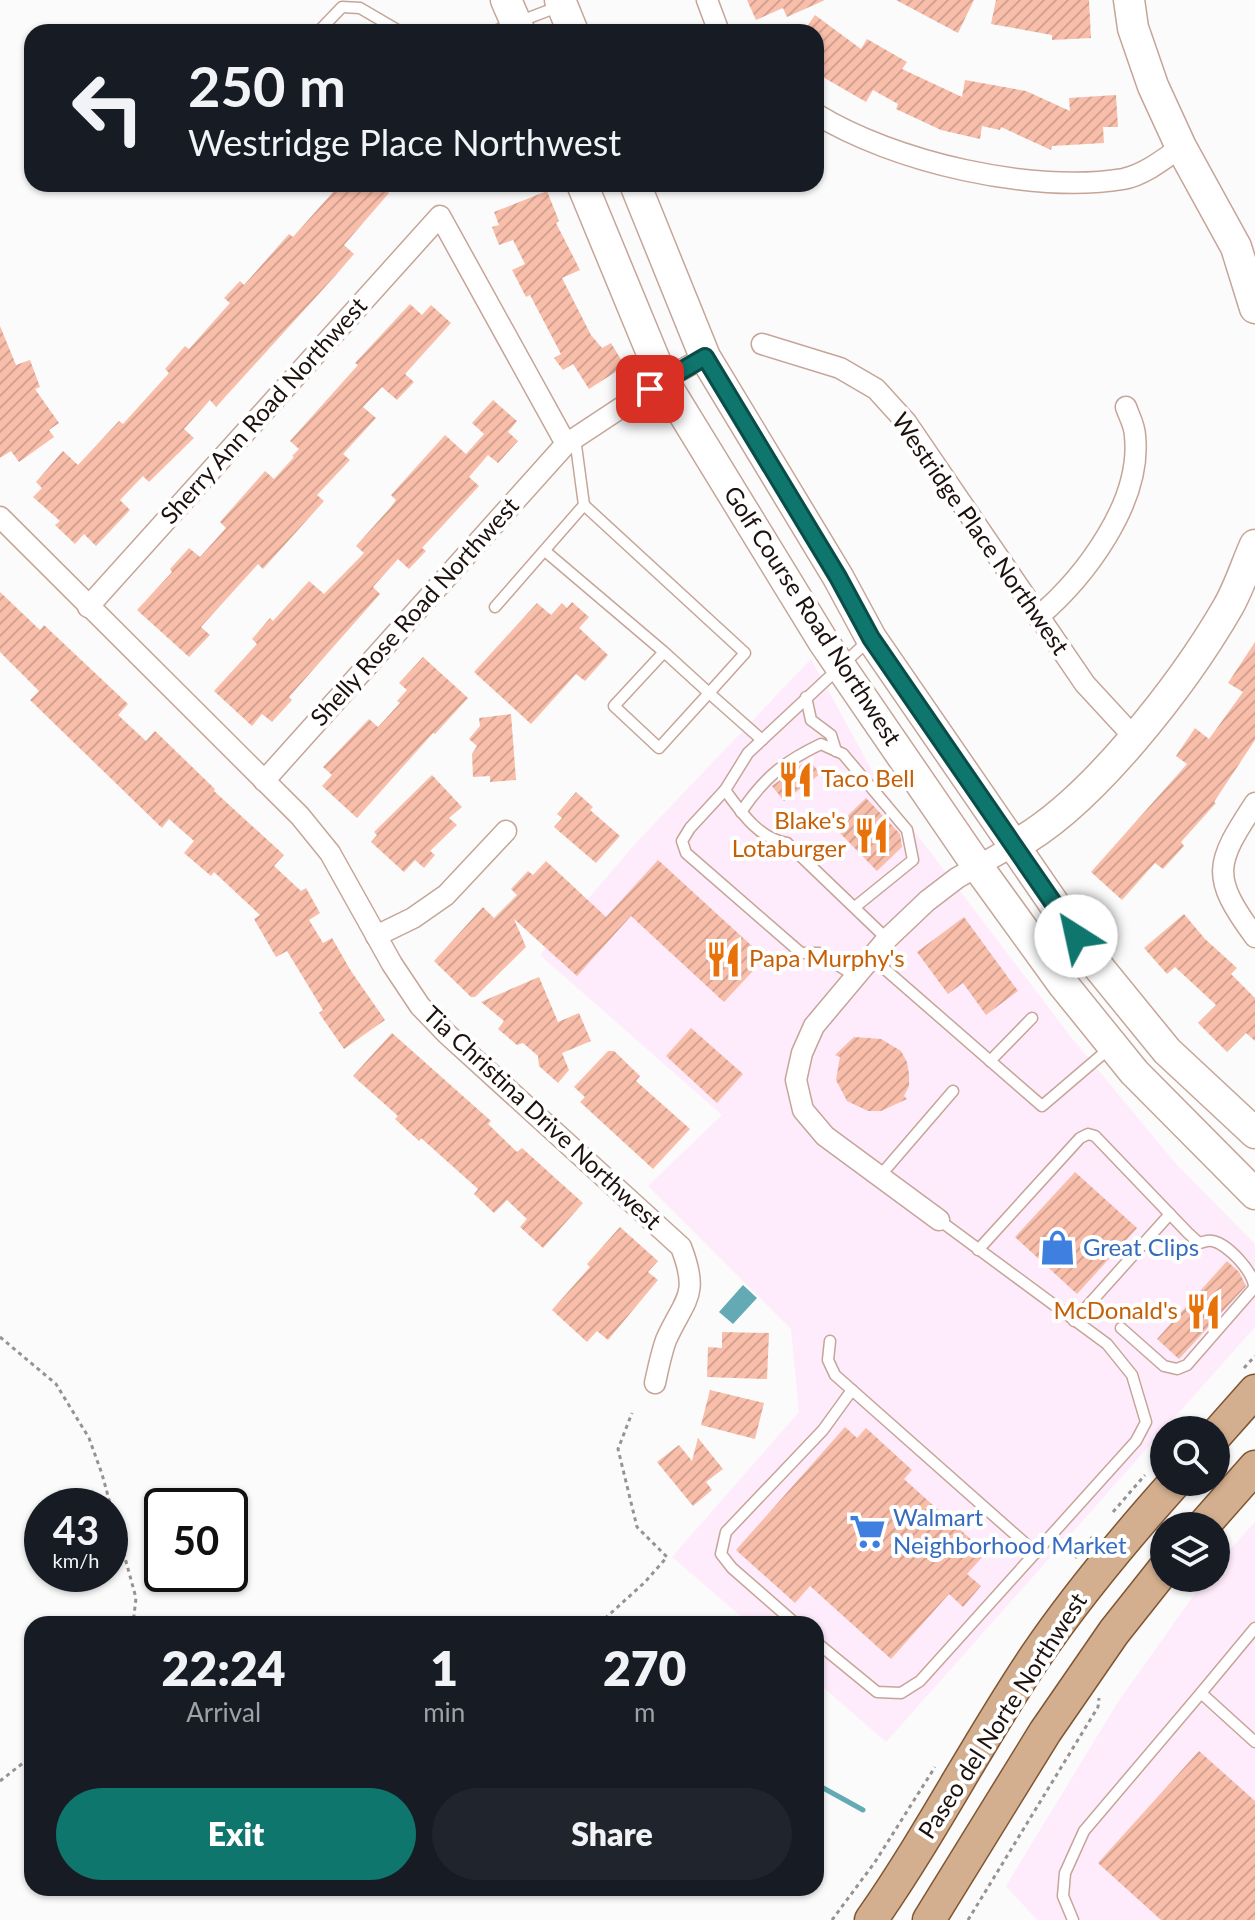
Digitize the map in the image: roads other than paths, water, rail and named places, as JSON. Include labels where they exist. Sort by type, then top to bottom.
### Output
[{"type":"main road","points":[[1129,0],[1133,28],[1153,86],[1181,147],[1236,247],[1255,308]]},
{"type":"main road","name":"Golf Course Road Northwest","points":[[585,192],[663,380],[839,665],[1062,983],[1134,1072],[1255,1194]]},
{"type":"main road","name":"Golf Course Road Northwest","points":[[638,192],[705,357],[838,577],[871,638],[1092,959],[1167,1051],[1255,1133]]},
{"type":"main road","points":[[1013,846],[1038,833],[1091,786],[1169,694],[1228,606],[1255,545]]},
{"type":"main road","points":[[1230,1419],[1255,1391]]},
{"type":"main road","points":[[1215,1512],[1255,1467]]},
{"type":"main road","name":"Paseo del Norte Northwest","points":[[871,1920],[935,1823],[1035,1657],[1076,1599],[1163,1496]]},
{"type":"main road","name":"Paseo del Norte Northwest","points":[[929,1920],[1045,1732],[1114,1632],[1150,1587]]},
{"type":"street","points":[[707,0],[716,24]]},
{"type":"street","points":[[824,118],[878,144],[952,167],[1014,179],[1076,182],[1125,179],[1151,168],[1181,147]]},
{"type":"street","name":"Sherry Ann Road Northwest","points":[[88,607],[440,216],[571,441]]},
{"type":"street","name":"Westridge Place Northwest","points":[[762,344],[840,368],[876,389],[906,422],[1085,684],[1133,736]]},
{"type":"street","points":[[571,441],[663,380],[705,357]]},
{"type":"street","points":[[1038,617],[1074,583],[1101,546],[1120,511],[1134,464],[1136,434],[1126,407]]},
{"type":"street","name":"Shelly Rose Road Northwest","points":[[264,781],[571,441]]},
{"type":"street","name":"Tia Christina Drive Northwest","points":[[0,517],[300,816],[330,853],[376,936],[420,1006],[681,1247],[690,1271],[688,1298],[665,1342],[655,1383]]},
{"type":"street","points":[[1255,803],[1225,851],[1223,866],[1224,888],[1233,907],[1255,937]]},
{"type":"street","points":[[376,936],[413,918],[446,895],[506,831]]},
{"type":"street","points":[[939,1220],[825,1136],[803,1110],[796,1080],[802,1053],[814,1026],[887,939],[957,878],[1013,846]]},
{"type":"lane","points":[[326,24],[342,7],[360,8],[385,24]]},
{"type":"lane","points":[[508,21],[565,13]]},
{"type":"lane","points":[[571,441],[584,505],[745,653],[659,748],[614,706],[664,652]]},
{"type":"lane","points":[[495,607],[584,505]]},
{"type":"lane","points":[[545,551],[762,740]]},
{"type":"lane","points":[[855,976],[831,958],[819,953],[801,953],[686,853],[682,841],[725,790],[748,753],[871,638]]},
{"type":"lane","points":[[806,697],[811,720],[831,735],[836,751]]},
{"type":"lane","points":[[741,812],[759,786],[788,760],[821,744],[843,754],[907,830],[913,860],[855,907]]},
{"type":"lane","points":[[725,790],[746,819],[775,841],[787,843],[887,939]]},
{"type":"lane","points":[[871,957],[1042,1106],[1113,1046]]},
{"type":"lane","points":[[990,1061],[1032,1018]]},
{"type":"lane","points":[[879,1177],[953,1091]]},
{"type":"lane","points":[[978,1250],[1080,1138],[1088,1134],[1095,1136],[1199,1243],[1210,1240],[1220,1244],[1250,1271],[1255,1281],[1254,1288],[1187,1365],[1177,1369],[1164,1366],[1121,1328]]},
{"type":"lane","points":[[1074,1321],[1170,1214]]},
{"type":"lane","points":[[824,1649],[877,1692],[901,1693],[920,1681],[1136,1441],[1146,1422],[1132,1375],[1107,1344],[939,1220]]},
{"type":"lane","points":[[830,1341],[828,1360],[835,1375],[1036,1553]]},
{"type":"lane","points":[[787,1616],[732,1568],[721,1554],[726,1532],[823,1430],[852,1390]]},
{"type":"lane","points":[[1073,1920],[1063,1896],[1065,1873],[1084,1831],[1255,1628]]},
{"type":"lane","points":[[1201,1693],[1255,1742]]},
{"type":"water","points":[[743,1285],[757,1298],[733,1324],[719,1312]]},
{"type":"waterway","points":[[824,1788],[863,1810]]},
{"type":"place","name":"Taco Bell","points":[[795,779]]},
{"type":"place","name":"Blake's Lotaburger","points":[[872,835]]},
{"type":"place","name":"Papa Murphy's","points":[[723,959]]},
{"type":"place","name":"Great Clips","points":[[1057,1248]]},
{"type":"place","name":"McDonald's","points":[[1204,1311]]},
{"type":"place","name":"Walmart Neighborhood Market","points":[[867,1532]]}]
